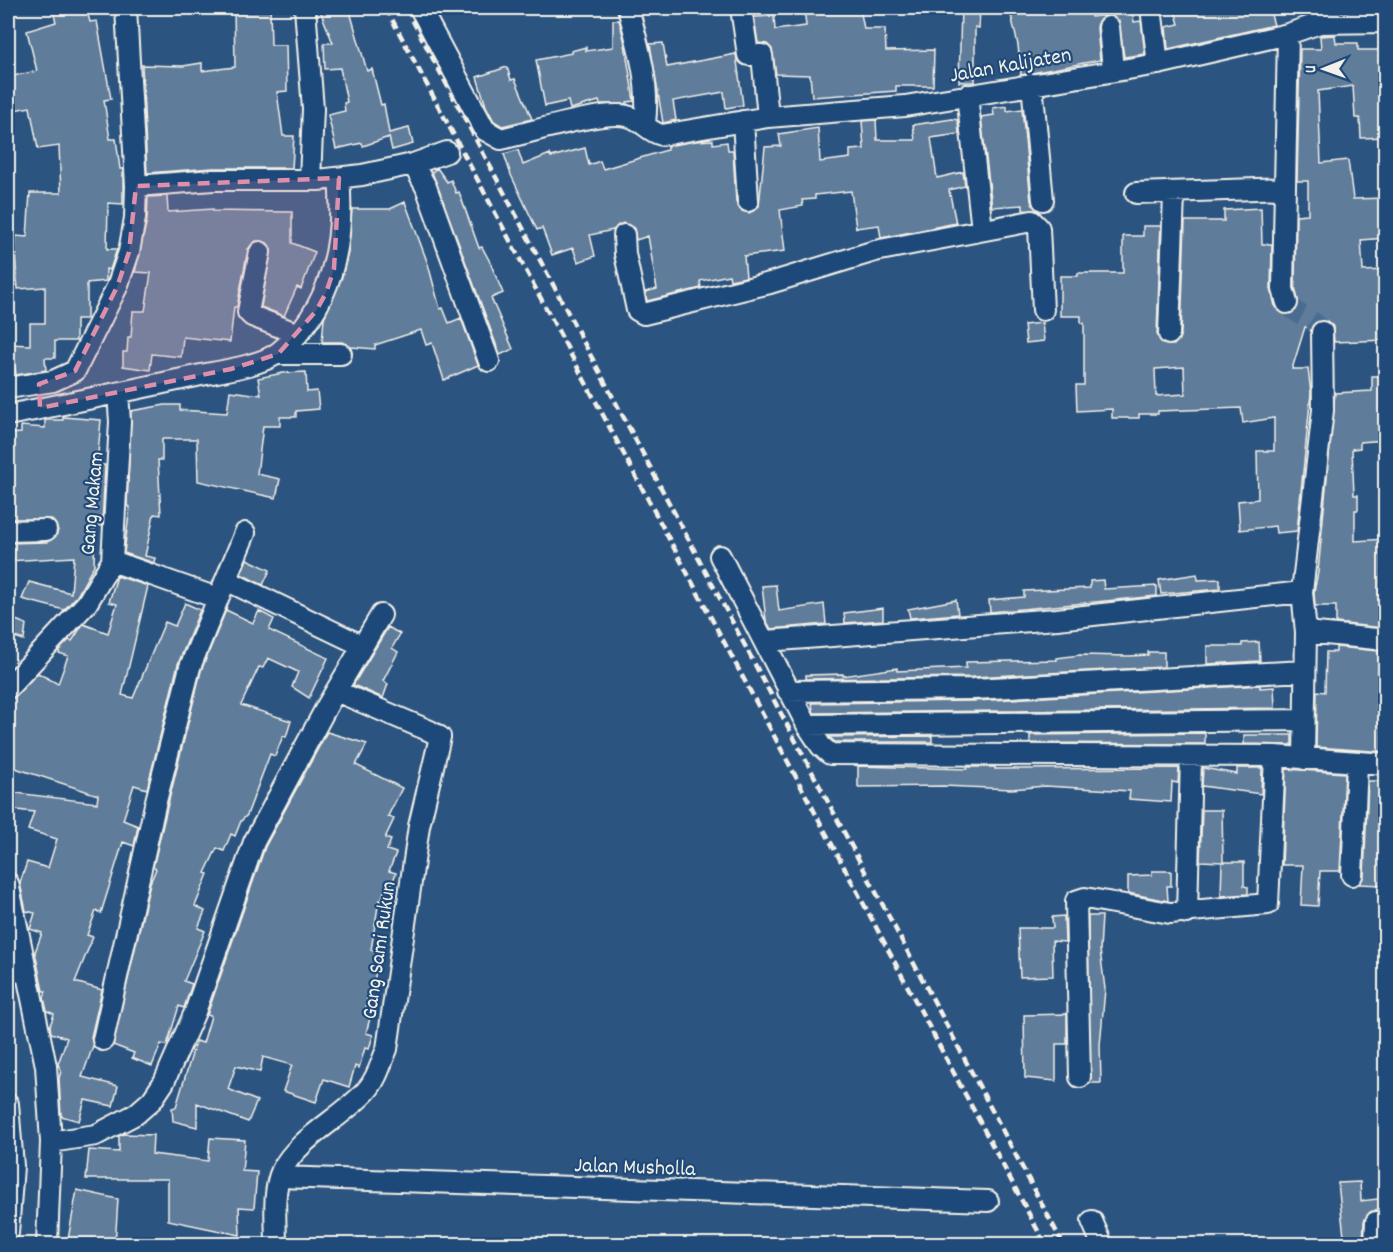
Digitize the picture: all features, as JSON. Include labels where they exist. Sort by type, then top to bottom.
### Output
[{"type":"street","points":[[80,387],[129,252],[136,201],[126,8]]},
{"type":"street","points":[[278,354],[291,330],[316,311],[326,293],[334,269],[329,184],[313,109],[305,8]]},
{"type":"street","name":"Jalan Kalijaten","points":[[420,8],[485,130],[501,139],[604,115],[623,115],[645,123],[650,129],[662,135],[768,117],[904,106],[1158,64],[1288,34],[1320,23],[1386,22]]},
{"type":"street","points":[[628,8],[644,73],[647,104],[645,123]]},
{"type":"street","points":[[741,8],[748,55],[762,55],[768,117]]},
{"type":"street","points":[[1151,8],[1158,64]]},
{"type":"street","points":[[1109,27],[1113,70]]},
{"type":"street","points":[[1287,303],[1283,288],[1288,34]]},
{"type":"street","points":[[1032,84],[1043,200]]},
{"type":"street","points":[[967,95],[982,230]]},
{"type":"street","points":[[743,122],[748,201]]},
{"type":"street","points":[[136,201],[213,180],[329,184],[419,176],[447,152]]},
{"type":"street","points":[[419,176],[489,362]]},
{"type":"street","points":[[1136,193],[1174,194],[1284,188]]},
{"type":"street","points":[[1168,334],[1174,194]]},
{"type":"street","points":[[624,235],[625,254],[637,310],[644,314],[770,283],[874,251],[1032,221],[1038,225],[1043,310]]},
{"type":"street","points":[[261,252],[248,312],[252,316],[291,330]]},
{"type":"street","points":[[1304,759],[1306,632],[1302,592],[1305,555],[1311,531],[1323,410],[1322,332]]},
{"type":"street","points":[[8,415],[39,396],[60,379],[80,387],[118,393],[231,369],[278,354],[342,354]]},
{"type":"street","points":[[8,388],[39,396],[80,387]]},
{"type":"street","name":"Gang Makam","points":[[8,688],[87,603],[112,561],[120,422],[118,393]]},
{"type":"street","points":[[8,531],[46,530]]},
{"type":"street","points":[[103,1040],[155,805],[190,667],[245,533]]},
{"type":"street","points":[[720,556],[766,641],[807,725],[821,746],[831,754],[1275,756],[1357,764],[1386,764]]},
{"type":"street","points":[[112,561],[221,589],[363,646]]},
{"type":"street","points":[[766,641],[1057,619],[1302,592]]},
{"type":"street","points":[[51,1142],[96,1135],[136,1114],[152,1100],[164,1082],[195,1012],[254,842],[336,691],[381,615]]},
{"type":"street","points":[[1306,632],[1386,640]]},
{"type":"street","points":[[789,692],[973,688],[1304,671]]},
{"type":"street","name":"Gang Sami Rukun","points":[[280,1177],[283,1169],[299,1149],[367,1090],[377,1076],[387,1049],[419,826],[440,737],[336,691]]},
{"type":"street","points":[[807,725],[1304,720]]},
{"type":"street","points":[[1187,913],[1191,756]]},
{"type":"street","points":[[1080,1077],[1076,901],[1085,898],[1170,913],[1268,904],[1275,756]]},
{"type":"street","points":[[1352,875],[1357,764]]},
{"type":"street","points":[[8,884],[15,972],[46,1066],[51,1142],[48,1245]]},
{"type":"street","points":[[8,1104],[10,1167],[8,1233]]},
{"type":"street","points":[[276,1245],[280,1177]]},
{"type":"street","name":"Jalan Musholla","points":[[280,1177],[988,1201]]},
{"type":"street","points":[[1092,1221],[1102,1245]]},
{"type":"street","points":[[1376,1222],[1376,1245]]},
{"type":"highlighted area","points":[[339,178],[334,269],[326,293],[316,311],[278,354],[231,369],[40,408],[39,384],[75,371],[117,287],[129,252],[136,186]]},
{"type":"building","points":[[52,8],[86,8],[90,22],[97,21],[111,99],[104,100],[110,139],[116,139],[120,169],[123,169],[123,204],[108,203],[107,249],[117,249],[110,270],[106,269],[106,281],[87,283],[87,319],[76,319],[76,341],[55,341],[55,358],[45,358],[46,370],[16,375],[14,361],[8,361],[8,344],[30,345],[30,323],[45,323],[45,287],[18,289],[16,236],[27,237],[30,193],[61,193],[59,146],[38,149],[30,107],[8,111],[8,77],[37,71],[27,31],[56,22]]},
{"type":"building","points":[[234,8],[270,8],[271,45],[286,45],[287,91],[277,92],[283,136],[294,136],[292,168],[213,168],[147,173],[142,65],[183,66],[202,63],[202,71],[235,67]]},
{"type":"building","points":[[319,8],[349,8],[367,71],[372,69],[381,105],[384,104],[389,133],[409,128],[413,144],[392,150],[389,137],[363,146],[362,143],[336,149],[328,115],[345,111],[344,103],[347,102],[340,68],[325,69],[324,43],[333,43]]},
{"type":"building","points":[[804,8],[860,8],[864,29],[885,29],[886,51],[934,50],[933,86],[896,86],[896,91],[812,97],[810,75],[776,74],[772,49],[767,44],[758,43],[754,17],[774,16],[775,30],[806,26]]},
{"type":"building","points":[[961,8],[980,8],[979,28],[975,27],[975,82],[959,82]]},
{"type":"building","points":[[1041,8],[1089,8],[1091,17],[1107,15],[1098,21],[1100,60],[1021,75],[1018,45],[1011,15]]},
{"type":"building","points":[[1117,8],[1132,8],[1134,22],[1141,21],[1145,54],[1124,57],[1119,21],[1107,15],[1118,14]]},
{"type":"building","points":[[1174,8],[1269,8],[1274,25],[1168,49],[1166,27],[1179,24]]},
{"type":"building","points":[[613,20],[619,20],[624,39],[634,101],[627,102],[627,104],[600,104],[599,101],[570,109],[568,101],[545,106],[536,60],[572,53],[571,51],[586,47],[586,51],[613,47]]},
{"type":"building","points":[[1335,35],[1336,43],[1358,43],[1358,50],[1386,50],[1386,137],[1361,138],[1360,118],[1355,118],[1353,86],[1318,91],[1321,163],[1348,160],[1353,199],[1386,198],[1386,238],[1361,240],[1363,271],[1386,270],[1386,340],[1334,342],[1333,326],[1327,321],[1316,321],[1311,329],[1305,327],[1292,369],[1308,369],[1311,393],[1297,531],[1276,533],[1275,526],[1240,530],[1238,501],[1258,499],[1257,451],[1274,451],[1274,418],[1243,423],[1241,408],[1158,411],[1158,414],[1139,414],[1139,418],[1112,418],[1112,409],[1077,411],[1076,385],[1084,385],[1084,323],[1081,323],[1081,316],[1060,316],[1060,276],[1078,276],[1078,273],[1123,273],[1123,236],[1143,236],[1143,226],[1161,226],[1157,334],[1163,344],[1174,345],[1181,334],[1185,221],[1224,221],[1224,210],[1261,208],[1262,244],[1272,244],[1271,289],[1275,306],[1284,314],[1295,312],[1299,305],[1295,287],[1296,215],[1308,214],[1308,181],[1297,181],[1300,49],[1321,49],[1320,36]],"holes":[[[1184,367],[1185,394],[1156,396],[1155,369]]]},
{"type":"building","points":[[663,43],[667,67],[736,54],[743,105],[726,108],[724,92],[673,101],[676,120],[663,123],[650,44]]},
{"type":"building","points":[[507,67],[511,80],[515,79],[532,119],[502,126],[494,121],[486,106],[477,77]]},
{"type":"building","points":[[1007,106],[1007,111],[1022,109],[1031,201],[1040,212],[1023,210],[1023,205],[992,207],[981,117],[994,115],[993,108]]},
{"type":"building","points":[[876,120],[877,140],[915,140],[913,125],[958,120],[959,134],[931,138],[937,178],[963,172],[965,186],[949,190],[956,223],[881,238],[879,225],[856,228],[851,191],[815,195],[815,199],[802,200],[803,206],[780,210],[785,251],[744,256],[746,277],[730,280],[729,275],[700,281],[701,288],[647,301],[645,292],[657,289],[648,236],[636,240],[634,228],[623,223],[613,230],[590,235],[595,256],[578,262],[573,248],[552,255],[542,228],[537,230],[511,175],[504,154],[518,150],[523,165],[550,154],[551,157],[585,148],[589,165],[600,161],[603,169],[667,150],[667,146],[696,141],[713,140],[713,144],[727,142],[728,150],[733,150],[736,202],[742,211],[749,213],[759,206],[765,147],[781,146],[779,134],[818,128],[820,162],[850,158],[850,150],[864,149],[862,121]]},
{"type":"building","points":[[437,168],[447,182],[451,180],[456,193],[459,192],[479,248],[482,247],[489,260],[503,293],[491,298],[513,349],[500,355],[432,172]]},
{"type":"building","points":[[167,196],[168,212],[213,209],[213,211],[292,212],[292,243],[315,252],[301,289],[297,287],[284,316],[261,307],[271,249],[267,243],[256,241],[248,249],[237,307],[234,307],[230,342],[183,337],[181,357],[152,354],[150,370],[123,366],[123,352],[127,352],[128,337],[131,337],[133,311],[145,311],[151,273],[135,272],[147,220],[148,197]]},
{"type":"building","points":[[405,202],[428,264],[440,309],[443,308],[449,323],[461,318],[478,365],[444,380],[432,343],[426,345],[421,330],[375,345],[375,349],[351,347],[342,342],[322,342],[324,318],[342,277],[348,253],[352,209],[390,209]]},
{"type":"building","points":[[1042,323],[1044,341],[1026,343],[1024,325]]},
{"type":"building","points":[[306,372],[307,392],[317,391],[319,409],[296,411],[296,417],[280,417],[280,426],[263,426],[257,474],[280,479],[276,498],[198,481],[197,439],[162,439],[162,460],[158,460],[161,515],[154,514],[145,556],[155,558],[154,563],[124,553],[130,507],[127,506],[131,411],[165,405],[180,405],[180,410],[227,413],[230,391],[261,395],[258,378],[283,373]]},
{"type":"building","points":[[1372,376],[1386,376],[1386,440],[1360,442],[1360,448],[1352,449],[1354,495],[1358,495],[1358,510],[1355,510],[1355,541],[1386,539],[1383,628],[1336,623],[1336,606],[1315,606],[1314,592],[1318,572],[1335,393],[1372,391]]},
{"type":"building","points":[[63,417],[101,420],[97,465],[105,465],[102,526],[95,525],[94,565],[77,596],[64,610],[22,599],[29,582],[71,593],[74,557],[8,561],[8,543],[47,542],[56,536],[58,530],[51,519],[12,519],[12,507],[8,507],[8,434],[21,433],[21,426],[45,428],[45,420],[63,420]]},
{"type":"building","points":[[247,559],[270,570],[263,585],[241,574]]},
{"type":"building","points":[[1197,574],[1198,580],[1220,579],[1220,589],[1161,594],[1159,580]]},
{"type":"building","points":[[117,576],[148,586],[122,695],[133,698],[165,622],[175,626],[185,603],[200,610],[178,664],[147,789],[134,785],[123,820],[138,826],[134,846],[123,842],[101,913],[96,911],[87,935],[93,937],[75,982],[102,990],[91,1037],[93,1046],[82,1077],[118,1086],[113,1106],[85,1100],[79,1121],[61,1116],[59,1078],[61,1071],[58,1064],[67,1038],[51,1033],[50,1026],[54,1014],[47,1011],[44,998],[46,991],[43,991],[35,952],[42,933],[30,929],[35,913],[26,911],[20,883],[27,862],[48,868],[57,839],[28,830],[34,812],[8,809],[8,792],[97,803],[98,795],[12,767],[13,763],[8,761],[8,709],[11,699],[38,673],[58,684],[68,656],[59,653],[59,650],[69,640],[72,641],[83,624],[108,633],[117,604],[109,602]]},
{"type":"building","points":[[1103,580],[1104,589],[1157,586],[1157,596],[990,612],[989,600],[1024,597],[1024,591],[1090,588],[1090,581]]},
{"type":"building","points":[[776,585],[779,611],[824,604],[826,624],[771,629],[766,620],[762,586]]},
{"type":"building","points":[[956,600],[958,614],[910,618],[908,609]]},
{"type":"building","points":[[883,608],[883,620],[845,623],[844,613]]},
{"type":"building","points":[[226,610],[253,623],[259,611],[274,619],[269,630],[328,658],[309,698],[292,687],[298,672],[268,658],[263,668],[259,667],[241,705],[291,721],[286,737],[283,736],[275,756],[270,754],[247,815],[241,821],[235,836],[231,834],[224,851],[217,848],[205,873],[208,874],[195,906],[205,911],[198,928],[205,931],[184,981],[192,984],[184,1008],[179,1006],[167,1045],[161,1044],[152,1066],[132,1058],[134,1053],[113,1045],[150,883],[156,869],[153,867],[201,671]]},
{"type":"building","points":[[8,617],[26,624],[24,640],[8,635]]},
{"type":"building","points":[[388,627],[400,634],[392,648],[398,652],[383,681],[388,684],[383,698],[353,685]]},
{"type":"building","points":[[1259,642],[1260,661],[1207,664],[1207,646],[1242,646],[1242,643]]},
{"type":"building","points":[[1336,647],[1379,651],[1377,705],[1386,705],[1386,752],[1316,747],[1317,691],[1325,692],[1326,652],[1336,652]]},
{"type":"building","points":[[1148,652],[1164,652],[1164,667],[973,677],[806,679],[806,675],[843,674],[843,676],[897,668],[897,671],[966,668],[966,662],[1057,660],[1056,658],[1080,655],[1148,655]]},
{"type":"building","points":[[1260,685],[1260,688],[1274,687],[1275,708],[814,713],[812,703],[974,701]]},
{"type":"building","points":[[327,732],[367,744],[356,765],[402,788],[388,816],[394,819],[385,838],[391,840],[387,850],[396,853],[389,871],[396,873],[389,891],[385,889],[381,901],[379,900],[371,950],[380,952],[373,986],[369,986],[365,1017],[370,1018],[366,1033],[373,1035],[369,1049],[365,1048],[359,1068],[355,1066],[349,1087],[324,1079],[316,1102],[283,1091],[292,1065],[263,1057],[260,1072],[236,1066],[228,1089],[257,1101],[248,1122],[197,1103],[197,1127],[173,1121],[172,1108],[176,1107],[196,1041],[203,1043],[211,1016],[207,1015],[265,847]]},
{"type":"building","points":[[1205,733],[1205,744],[1030,743],[1030,735]]},
{"type":"building","points":[[1244,735],[1292,735],[1292,745],[1244,744]]},
{"type":"building","points":[[932,736],[932,742],[835,742],[829,737]]},
{"type":"building","points":[[858,766],[967,769],[967,767],[995,767],[995,769],[1179,768],[1178,783],[1172,782],[1171,802],[1129,799],[1130,791],[1045,786],[1012,789],[943,786],[858,787]]},
{"type":"building","points":[[1203,768],[1237,774],[1237,768],[1262,768],[1261,794],[1202,786]]},
{"type":"building","points":[[1286,769],[1345,773],[1340,871],[1320,871],[1318,906],[1301,905],[1303,865],[1282,865]]},
{"type":"building","points":[[1368,781],[1386,781],[1386,797],[1383,797],[1386,841],[1382,885],[1359,884],[1364,876]]},
{"type":"building","points":[[1202,810],[1222,810],[1223,862],[1200,861]]},
{"type":"building","points":[[1222,862],[1244,862],[1244,886],[1248,887],[1248,894],[1221,896]]},
{"type":"building","points":[[1152,871],[1171,871],[1171,886],[1167,886],[1168,901],[1128,893],[1128,876],[1152,875]]},
{"type":"building","points":[[1064,916],[1065,942],[1052,941],[1053,976],[1020,977],[1018,928],[1053,928],[1052,917]]},
{"type":"building","points":[[1088,916],[1102,916],[1100,950],[1105,989],[1100,1045],[1101,1083],[1090,1083]]},
{"type":"building","points":[[1067,1014],[1067,1044],[1056,1044],[1056,1081],[1025,1078],[1024,1015]]},
{"type":"building","points":[[123,1134],[153,1135],[152,1154],[208,1161],[210,1138],[245,1140],[242,1171],[257,1172],[254,1208],[239,1207],[240,1235],[168,1220],[168,1179],[86,1179],[89,1150],[119,1152],[119,1136]]},
{"type":"building","points":[[1360,1182],[1361,1201],[1386,1198],[1386,1215],[1377,1210],[1370,1212],[1364,1221],[1363,1245],[1345,1245],[1338,1183]]},
{"type":"building","points":[[77,1190],[118,1199],[115,1245],[67,1245]]},
{"type":"tunnel","points":[[1287,303],[1295,311],[1315,323],[1322,332]]},
{"type":"railway","points":[[386,8],[1045,1244]]},
{"type":"railway","points":[[406,8],[1063,1244]]}]
